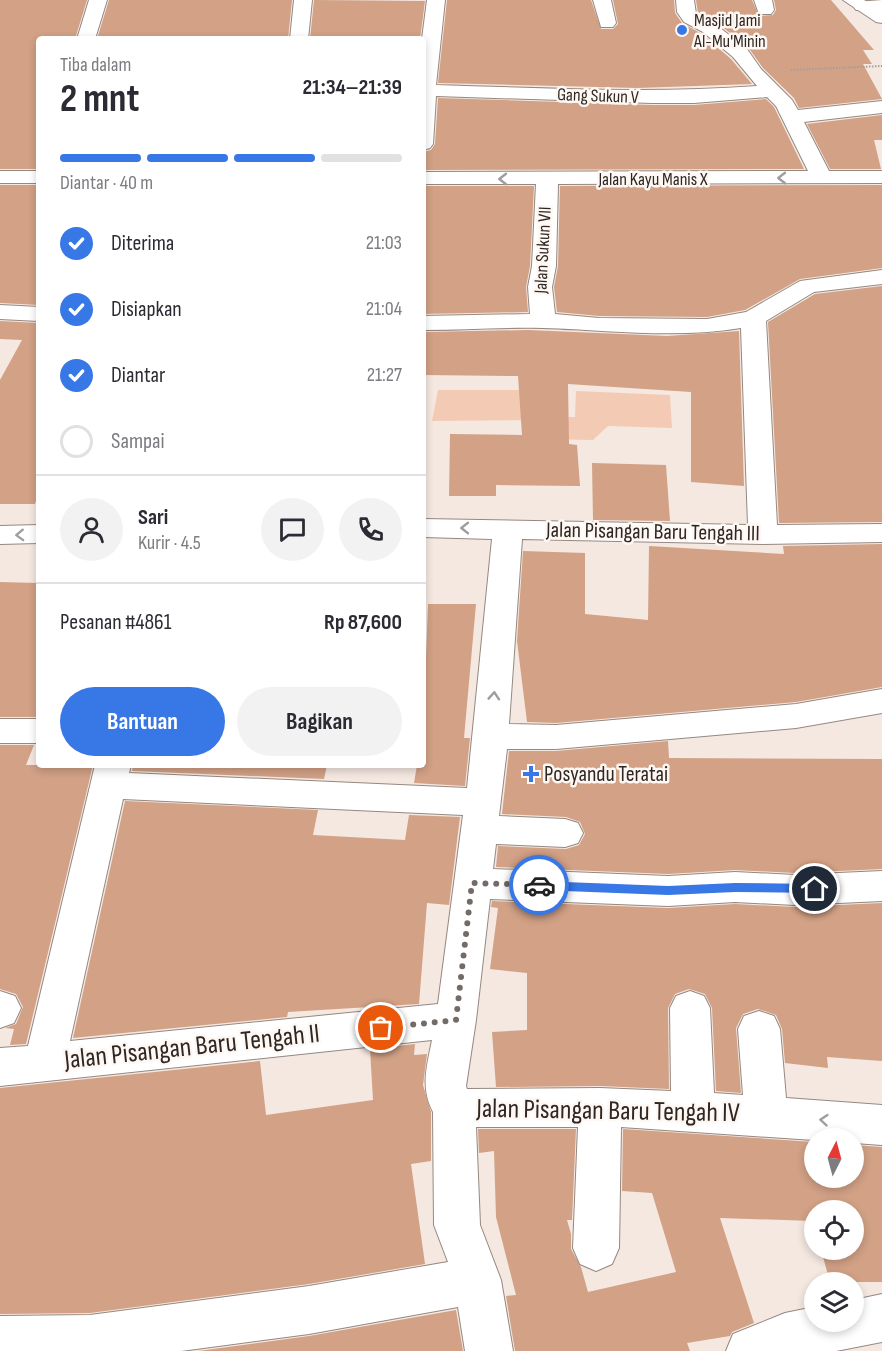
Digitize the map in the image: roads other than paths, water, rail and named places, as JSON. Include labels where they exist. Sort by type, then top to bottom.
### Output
[{"type":"street","points":[[87,36],[98,0]]},
{"type":"street","points":[[299,36],[303,0]]},
{"type":"street","points":[[436,0],[429,51],[426,111],[450,112]]},
{"type":"street","points":[[602,0],[607,23]]},
{"type":"street","points":[[685,0],[686,12],[690,18],[710,28],[740,53],[754,73],[785,104],[822,178]]},
{"type":"street","points":[[857,3],[882,4]]},
{"type":"street","points":[[857,3],[882,18]]},
{"type":"street","name":"Gang Sukun V","points":[[426,90],[652,97],[774,92]]},
{"type":"street","points":[[791,117],[882,107]]},
{"type":"street","points":[[0,177],[34,177]]},
{"type":"street","name":"Jalan Kayu Manis X","points":[[426,178],[882,177]]},
{"type":"street","name":"Jalan Sukun VII","points":[[543,321],[540,287],[544,266],[547,179]]},
{"type":"street","points":[[426,324],[543,321],[599,325],[707,326],[753,318],[808,286],[882,277]]},
{"type":"street","points":[[0,312],[36,309]]},
{"type":"street","points":[[753,318],[763,535]]},
{"type":"street","name":"Jalan Pisangan Baru Tengah III","points":[[426,528],[763,535],[882,533]]},
{"type":"street","name":"Jalan Pisangan Baru Tengah IV","points":[[508,528],[491,736],[456,1020],[445,1086],[447,1097],[454,1106],[477,1109],[600,1107],[766,1114],[882,1125]]},
{"type":"street","points":[[0,535],[36,534]]},
{"type":"street","points":[[491,736],[556,737],[796,716],[882,701]]},
{"type":"street","points":[[0,731],[36,731]]},
{"type":"street","points":[[45,1062],[111,775],[481,815],[565,833]]},
{"type":"street","points":[[472,883],[668,891],[735,887],[795,890],[882,886]]},
{"type":"street","points":[[690,1008],[693,1111]]},
{"type":"street","name":"Jalan Pisangan Baru Tengah II","points":[[0,1067],[456,1020]]},
{"type":"street","points":[[759,1029],[766,1114]]},
{"type":"street","points":[[454,1106],[457,1224],[478,1280],[489,1351]]},
{"type":"street","points":[[596,1248],[600,1107]]},
{"type":"street","points":[[0,1340],[90,1339],[309,1310],[478,1280]]},
{"type":"street","points":[[750,1351],[784,1338],[882,1318]]},
{"type":"place","name":"Masjid Jami Al-Mu'Minin","points":[[682,30]]},
{"type":"place","name":"Posyandu Teratai","points":[[531,774]]}]
